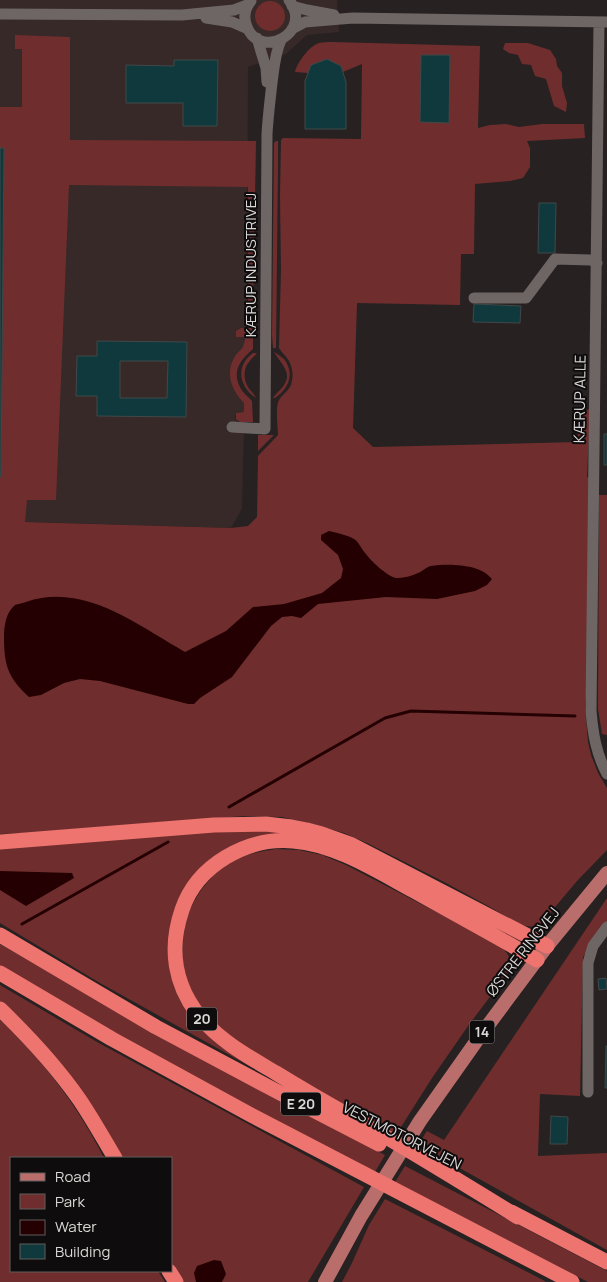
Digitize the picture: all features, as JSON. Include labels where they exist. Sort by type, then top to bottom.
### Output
[{"type":"highway","points":[[0,842],[214,825],[266,824],[292,827],[322,834],[350,844],[547,946]]},
{"type":"highway","name":"20","points":[[518,1216],[260,1064],[222,1038],[208,1026],[185,995],[176,967],[175,938],[178,920],[193,887],[218,861],[248,846],[270,841],[293,841],[322,847],[361,862],[537,960]]},
{"type":"highway","name":"VESTMOTORVEJEN","points":[[0,935],[164,1031],[607,1262]]},
{"type":"highway","name":"E 20","points":[[0,973],[112,1039],[250,1115],[572,1282]]},
{"type":"highway","points":[[0,1009],[26,1034],[61,1075],[79,1099],[114,1157]]},
{"type":"main road","name":"ØSTRE RINGVEJ","points":[[325,1282],[361,1216],[420,1121],[547,946],[607,872]]},
{"type":"street","points":[[0,14],[182,15],[234,10],[249,3]]},
{"type":"street","points":[[248,29],[245,17],[249,3]]},
{"type":"street","points":[[291,3],[307,10],[353,18]]},
{"type":"street","points":[[291,3],[295,17],[292,29]]},
{"type":"street","points":[[182,15],[232,22],[248,29],[256,38],[268,42],[281,40],[292,29],[305,22],[353,18],[603,22]]},
{"type":"street","name":"KÆRUP ALLE","points":[[603,22],[597,263],[591,711],[596,747],[607,774]]},
{"type":"street","name":"KÆRUP INDUSTRIVEJ","points":[[256,38],[266,68],[269,101]]},
{"type":"street","name":"KÆRUP INDUSTRIVEJ","points":[[232,427],[265,428],[267,134],[269,101],[277,48],[281,40]]},
{"type":"street","points":[[474,298],[526,298],[555,259],[591,260],[597,263]]},
{"type":"street","points":[[588,1092],[588,963],[593,946],[607,927]]},
{"type":"shaded area","points":[[0,0],[337,0],[339,32],[307,35],[286,54],[248,67],[247,328],[241,328],[245,337],[244,347],[236,355],[232,363],[244,403],[244,412],[236,413],[235,417],[244,432],[242,509],[231,528],[0,521]]},
{"type":"green space","points":[[270,1],[281,5],[285,16],[281,27],[270,31],[259,27],[255,16],[259,5]]},
{"type":"green space","points":[[15,35],[70,37],[70,140],[256,141],[253,316],[248,317],[248,187],[69,185],[56,500],[27,500],[25,522],[231,528],[248,526],[257,517],[258,456],[278,435],[278,403],[290,387],[292,377],[292,370],[288,359],[279,348],[281,140],[283,138],[361,139],[362,64],[343,72],[341,66],[327,60],[308,73],[295,72],[304,55],[315,45],[332,42],[480,46],[478,128],[506,124],[519,127],[542,124],[584,124],[585,138],[527,141],[530,148],[530,167],[523,178],[475,184],[474,254],[461,254],[460,305],[357,303],[353,428],[373,447],[578,442],[578,413],[590,409],[587,477],[591,478],[589,664],[585,706],[591,755],[598,773],[607,788],[607,850],[577,881],[540,925],[535,927],[519,924],[446,883],[344,833],[282,817],[244,816],[0,834],[0,477],[4,149],[0,148],[0,107],[22,107],[22,49],[15,49]]},
{"type":"green space","points":[[505,43],[528,43],[550,50],[562,73],[562,86],[567,103],[566,112],[554,106],[546,79],[535,76],[531,65],[522,64],[518,55],[503,49]]},
{"type":"green space","points":[[278,141],[278,166],[276,348],[273,348],[274,143]]},
{"type":"green space","points":[[241,328],[253,328],[253,349],[238,367],[237,377],[241,389],[252,401],[253,422],[240,422],[236,419],[236,413],[244,412],[244,403],[233,388],[230,376],[231,364],[243,347],[245,337],[236,337],[236,331]]},
{"type":"green space","points":[[274,352],[284,359],[290,375],[284,390],[273,398],[284,385],[287,376],[285,368]]},
{"type":"green space","points":[[253,353],[257,353],[247,364],[245,376],[248,387],[256,398],[246,388],[241,376],[243,364]]},
{"type":"green space","points":[[258,435],[274,435],[258,451]]},
{"type":"green space","points":[[599,495],[607,495],[607,735],[602,734],[598,709]]},
{"type":"green space","points":[[261,828],[306,834],[356,851],[522,937],[520,941],[354,855],[325,844],[295,837],[284,837],[256,839],[232,847],[207,865],[191,883],[180,903],[172,925],[170,948],[172,971],[178,993],[190,1015],[197,1023],[223,1046],[262,1070],[262,1073],[100,983],[0,923],[0,846],[28,846],[180,832]]},
{"type":"green space","points":[[276,849],[299,850],[322,855],[346,865],[498,944],[508,955],[510,970],[432,1078],[396,1135],[239,1042],[203,1009],[191,989],[184,967],[183,942],[188,917],[197,896],[223,867],[231,862],[248,855]]},
{"type":"green space","points":[[607,898],[607,924],[583,957],[580,1096],[540,1094],[538,1156],[607,1153],[607,1250],[418,1145],[427,1131],[444,1140]]},
{"type":"green space","points":[[0,944],[177,1046],[385,1155],[375,1172],[227,1095],[0,966]]},
{"type":"green space","points":[[0,985],[97,1042],[364,1187],[308,1282],[183,1282],[172,1266],[172,1157],[119,1157],[0,1003]]},
{"type":"green space","points":[[0,1020],[31,1051],[58,1084],[83,1120],[103,1157],[10,1157],[10,1272],[159,1272],[165,1282],[0,1282]]},
{"type":"green space","points":[[405,1166],[607,1271],[607,1282],[588,1282],[395,1182]]},
{"type":"green space","points":[[385,1199],[546,1282],[342,1282],[369,1225]]},
{"type":"water","points":[[329,531],[354,539],[375,564],[396,578],[413,575],[431,566],[447,565],[464,566],[480,570],[492,579],[487,585],[475,591],[437,599],[386,597],[318,604],[301,618],[292,616],[282,617],[271,626],[232,677],[194,704],[100,681],[80,679],[64,683],[41,695],[29,697],[12,677],[6,663],[4,628],[8,615],[15,605],[48,597],[69,598],[89,602],[129,619],[185,652],[226,631],[253,607],[284,604],[322,593],[341,578],[343,569],[338,555],[321,540],[321,535]]},
{"type":"water","points":[[0,871],[72,873],[74,878],[26,906],[0,890]]},
{"type":"water","points":[[214,1260],[221,1261],[226,1274],[222,1282],[196,1282],[194,1273],[197,1266]]},
{"type":"building","points":[[421,55],[450,55],[449,123],[420,122]]},
{"type":"building","points":[[327,59],[341,66],[346,82],[346,129],[305,129],[305,81],[311,65]]},
{"type":"building","points":[[174,60],[218,60],[217,126],[183,126],[183,103],[126,103],[126,65],[174,66]]},
{"type":"building","points":[[0,148],[4,148],[1,477],[0,477]]},
{"type":"building","points":[[539,203],[556,203],[555,253],[538,253]]},
{"type":"building","points":[[474,304],[521,306],[520,323],[473,322]]},
{"type":"building","points":[[97,341],[187,342],[186,417],[97,416],[97,396],[76,396],[77,356],[97,356]],"holes":[[[120,361],[168,361],[167,398],[120,398]]]},
{"type":"building","points":[[604,434],[607,434],[607,465],[604,465]]},
{"type":"building","points":[[606,978],[607,989],[599,990],[598,979]]},
{"type":"building","points":[[606,1046],[607,1088],[605,1088]]},
{"type":"building","points":[[551,1116],[568,1117],[567,1144],[550,1144]]},
{"type":"waterway","points":[[229,807],[385,718],[411,711],[575,716]]},
{"type":"waterway","points":[[22,924],[168,842]]}]
